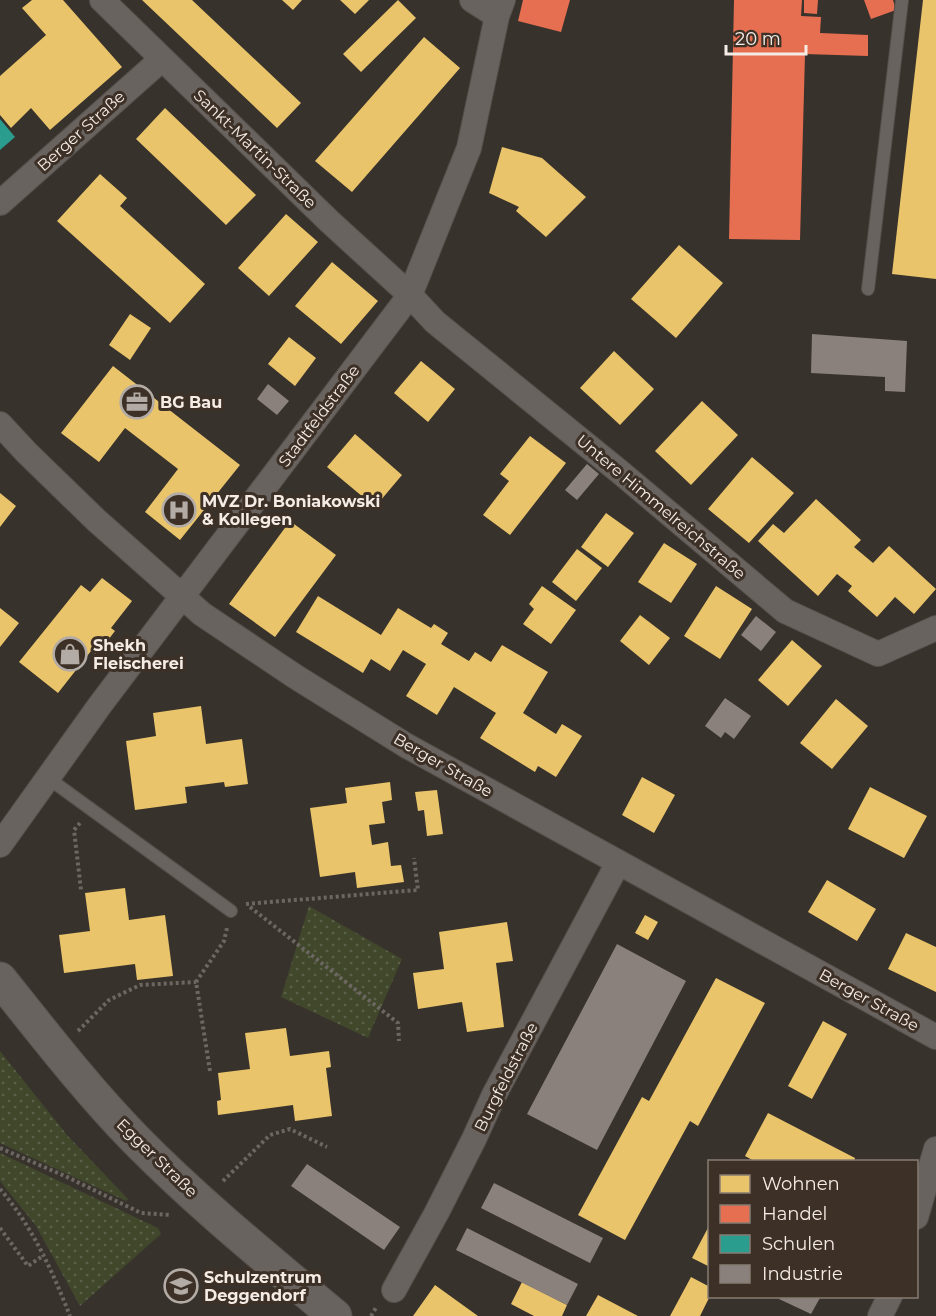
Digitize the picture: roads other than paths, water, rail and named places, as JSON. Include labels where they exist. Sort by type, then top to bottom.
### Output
[{"type":"street","name":"Sankt-Martin-Straße","points":[[102,0],[329,221],[410,295]]},
{"type":"street","points":[[472,0],[500,8]]},
{"type":"street","name":"Stadtfeldstraße","points":[[0,845],[107,696],[410,295],[469,148],[500,8]]},
{"type":"street","name":"Berger Straße","points":[[0,203],[162,59]]},
{"type":"street","name":"Untere Himmelreichstraße","points":[[410,295],[435,322],[621,472],[785,611],[878,654],[936,628]]},
{"type":"street","name":"Berger Straße","points":[[0,424],[96,520],[211,621],[296,677],[387,733],[618,863],[936,1037]]},
{"type":"street","name":"Burgfeldstraße","points":[[393,1290],[437,1212],[494,1095],[618,863]]},
{"type":"street","name":"Egger Straße","points":[[0,979],[80,1080],[137,1142],[210,1210],[335,1316]]},
{"type":"street","points":[[918,1210],[936,1149]]},
{"type":"street","points":[[880,1316],[889,1298]]},
{"type":"lane","points":[[868,289],[902,0]]},
{"type":"lane","points":[[48,778],[231,910]]},
{"type":"place","name":"BG Bau","points":[[137,402]]},
{"type":"place","name":"MVZ Dr. Boniakowski & Kollegen","points":[[179,510]]},
{"type":"place","name":"Shekh Fleischerei","points":[[70,654]]},
{"type":"place","name":"Schulzentrum Deggendorf","points":[[181,1286]]}]
